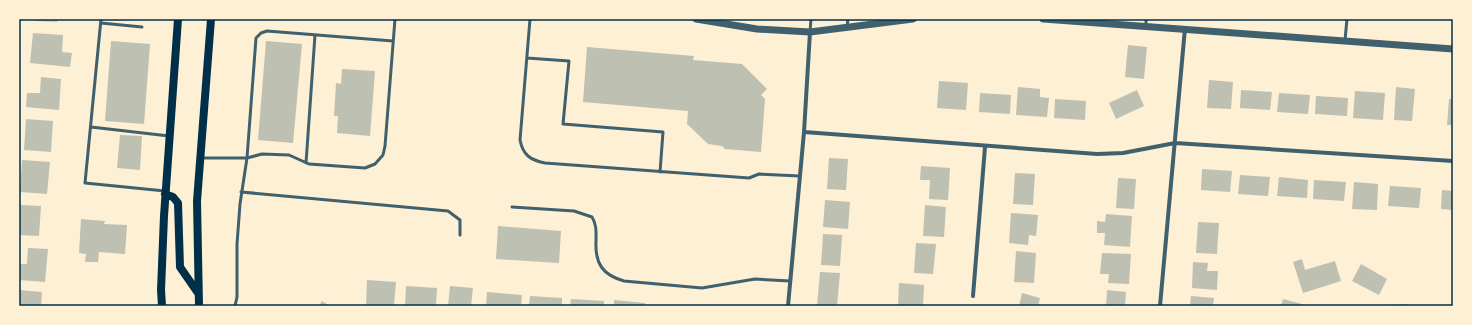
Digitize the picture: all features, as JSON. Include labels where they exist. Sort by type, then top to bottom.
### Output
[{"type":"main road","points":[[162,306],[161,290],[165,192],[178,19]]},
{"type":"main road","points":[[199,306],[197,201],[211,19]]},
{"type":"main road","points":[[165,192],[173,197],[178,203],[180,267],[199,294]]},
{"type":"street","points":[[696,19],[756,29],[810,32],[913,19]]},
{"type":"street","points":[[1043,19],[1146,22],[1184,28],[1453,49]]},
{"type":"street","points":[[1160,306],[1184,28]]},
{"type":"street","points":[[788,306],[804,132],[810,32]]},
{"type":"street","points":[[804,132],[985,147],[1097,154],[1122,153],[1175,143],[1453,161]]},
{"type":"street","points":[[973,296],[985,147]]},
{"type":"lane","points":[[200,158],[247,158],[262,154],[289,155],[309,164],[365,168],[374,164],[383,155],[385,146],[395,19]]},
{"type":"lane","points":[[530,19],[520,140],[521,148],[527,156],[534,161],[749,178],[759,174],[800,176]]},
{"type":"lane","points":[[810,32],[811,19]]},
{"type":"lane","points":[[848,19],[848,27]]},
{"type":"lane","points":[[1345,40],[1347,19]]},
{"type":"lane","points":[[142,27],[101,21],[92,127],[85,183],[165,192]]},
{"type":"lane","points":[[235,306],[238,297],[237,244],[247,158],[256,38],[261,33],[267,31],[393,41]]},
{"type":"lane","points":[[306,163],[315,35]]},
{"type":"lane","points":[[527,58],[569,61],[563,124],[663,132],[660,172]]},
{"type":"lane","points":[[92,127],[169,136]]},
{"type":"lane","points":[[242,192],[448,211],[460,220],[460,235]]},
{"type":"lane","points":[[512,207],[574,211],[592,217],[596,223],[596,253],[599,262],[608,275],[624,281],[702,288],[755,279],[790,281]]},
{"type":"building","points":[[35,19],[57,19],[57,22],[35,21]]},
{"type":"building","points":[[33,33],[63,35],[62,52],[72,53],[70,67],[30,63]]},
{"type":"building","points":[[111,41],[150,44],[144,124],[105,121]]},
{"type":"building","points":[[266,41],[302,44],[293,143],[258,140]]},
{"type":"building","points":[[1128,45],[1147,47],[1144,79],[1125,77]]},
{"type":"building","points":[[587,47],[694,56],[693,60],[742,64],[767,89],[761,95],[765,99],[761,152],[725,149],[722,146],[708,144],[687,124],[688,111],[583,102]]},
{"type":"building","points":[[342,69],[375,71],[370,136],[337,133],[338,116],[334,116],[336,83],[341,84]]},
{"type":"building","points":[[41,77],[61,79],[59,110],[26,107],[27,93],[40,93]]},
{"type":"building","points":[[1209,80],[1233,82],[1231,109],[1207,108]]},
{"type":"building","points":[[939,81],[968,83],[966,110],[937,108]]},
{"type":"building","points":[[1018,87],[1040,89],[1040,97],[1049,98],[1047,117],[1016,115]]},
{"type":"building","points":[[1396,87],[1415,89],[1412,121],[1394,120]]},
{"type":"building","points":[[1137,90],[1144,106],[1116,119],[1109,103]]},
{"type":"building","points":[[1241,90],[1272,92],[1270,110],[1240,108]]},
{"type":"building","points":[[1355,91],[1385,93],[1383,120],[1353,118]]},
{"type":"building","points":[[980,93],[1011,95],[1010,114],[979,112]]},
{"type":"building","points":[[1279,93],[1310,95],[1308,114],[1277,112]]},
{"type":"building","points":[[1316,96],[1348,98],[1347,116],[1315,114]]},
{"type":"building","points":[[1055,99],[1086,101],[1085,120],[1054,118]]},
{"type":"building","points":[[1449,99],[1453,99],[1453,125],[1447,125]]},
{"type":"building","points":[[26,119],[53,121],[51,152],[24,150]]},
{"type":"building","points":[[120,135],[142,136],[140,170],[117,168]]},
{"type":"building","points":[[829,158],[848,159],[846,190],[827,189]]},
{"type":"building","points":[[22,160],[50,162],[47,194],[20,192]]},
{"type":"building","points":[[921,166],[950,168],[948,200],[929,199],[930,180],[920,180]]},
{"type":"building","points":[[1202,169],[1232,171],[1230,192],[1201,190]]},
{"type":"building","points":[[1015,173],[1035,174],[1033,205],[1013,204]]},
{"type":"building","points":[[1240,175],[1270,177],[1268,196],[1238,194]]},
{"type":"building","points":[[1279,177],[1308,180],[1307,198],[1277,196]]},
{"type":"building","points":[[1118,178],[1136,179],[1134,209],[1116,208]]},
{"type":"building","points":[[1314,180],[1346,182],[1344,201],[1313,199]]},
{"type":"building","points":[[1354,182],[1378,184],[1377,210],[1352,209]]},
{"type":"building","points":[[1390,186],[1421,188],[1419,208],[1388,206]]},
{"type":"building","points":[[1442,190],[1453,191],[1453,210],[1441,209]]},
{"type":"building","points":[[825,200],[850,202],[848,229],[823,227]]},
{"type":"building","points":[[20,205],[41,206],[39,236],[19,235]]},
{"type":"building","points":[[925,205],[946,207],[944,237],[923,236]]},
{"type":"building","points":[[1011,213],[1038,215],[1036,236],[1029,235],[1028,245],[1009,243]]},
{"type":"building","points":[[1106,214],[1132,216],[1130,247],[1104,245],[1105,233],[1097,233],[1097,221],[1105,222]]},
{"type":"building","points":[[81,219],[105,221],[104,224],[127,225],[125,254],[99,252],[98,262],[85,262],[86,254],[79,253]]},
{"type":"building","points":[[1198,222],[1219,223],[1217,254],[1196,253]]},
{"type":"building","points":[[498,226],[561,231],[559,263],[496,259]]},
{"type":"building","points":[[823,234],[842,235],[840,266],[821,265]]},
{"type":"building","points":[[916,243],[936,244],[933,274],[914,273]]},
{"type":"building","points":[[28,248],[48,249],[45,282],[19,280],[19,264],[27,264]]},
{"type":"building","points":[[1016,251],[1036,253],[1034,283],[1014,282]]},
{"type":"building","points":[[1102,253],[1131,254],[1129,284],[1108,283],[1109,274],[1100,274]]},
{"type":"building","points":[[1302,259],[1305,270],[1335,261],[1341,281],[1303,293],[1293,262]]},
{"type":"building","points":[[1193,262],[1208,263],[1207,271],[1218,271],[1217,290],[1192,288]]},
{"type":"building","points":[[1361,264],[1387,279],[1379,295],[1352,281]]},
{"type":"building","points":[[820,272],[840,273],[837,306],[817,306]]},
{"type":"building","points":[[367,280],[396,282],[394,306],[366,306]]},
{"type":"building","points":[[899,283],[924,285],[923,306],[898,306]]},
{"type":"building","points":[[406,286],[437,288],[436,306],[405,306]]},
{"type":"building","points":[[450,286],[473,288],[471,306],[448,306]]},
{"type":"building","points":[[19,290],[42,292],[41,306],[19,306]]},
{"type":"building","points":[[1107,290],[1126,292],[1125,306],[1106,306]]},
{"type":"building","points":[[487,292],[522,295],[521,306],[486,306]]},
{"type":"building","points":[[1022,293],[1040,298],[1038,306],[1019,306]]},
{"type":"building","points":[[530,296],[562,298],[562,306],[529,306]]},
{"type":"building","points":[[1191,296],[1214,298],[1213,306],[1190,306]]},
{"type":"building","points":[[571,299],[604,301],[604,306],[570,306]]},
{"type":"building","points":[[1283,299],[1302,304],[1302,306],[1281,306]]},
{"type":"building","points":[[614,300],[645,303],[645,306],[614,306]]},
{"type":"building","points":[[322,301],[330,306],[319,306]]},
{"type":"building","points":[[1407,304],[1407,306],[1387,306],[1387,305]]}]
